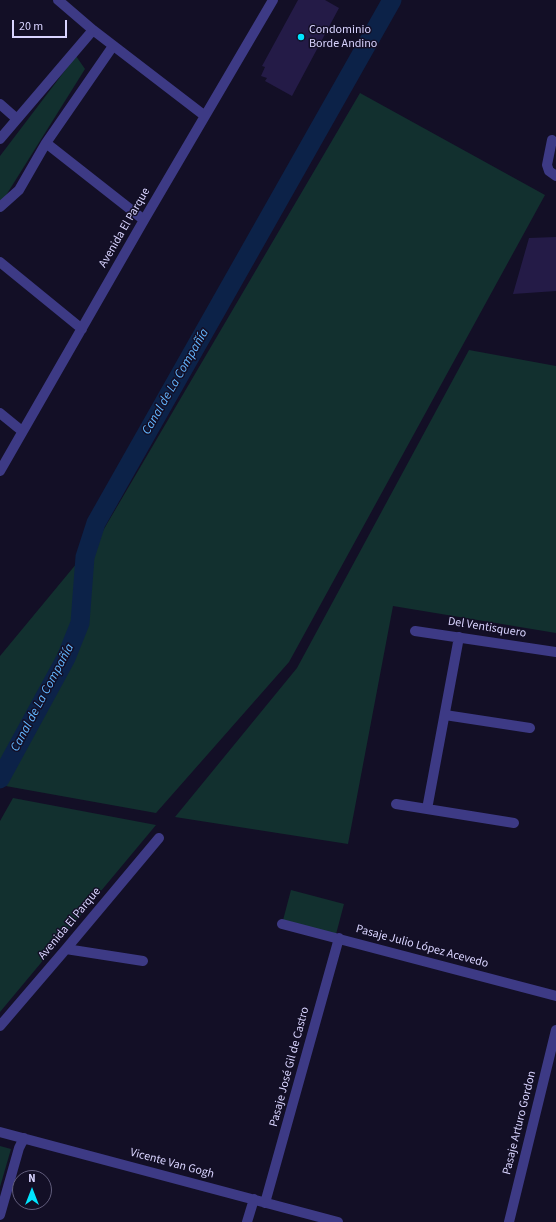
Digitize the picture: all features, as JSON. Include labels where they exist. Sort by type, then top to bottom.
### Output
[{"type":"street","points":[[58,0],[113,46],[205,116]]},
{"type":"street","name":"Avenida El Parque","points":[[0,471],[144,220],[273,0]]},
{"type":"street","points":[[0,139],[93,30]]},
{"type":"street","points":[[0,207],[20,190],[46,142],[113,46]]},
{"type":"street","points":[[0,104],[17,118]]},
{"type":"street","points":[[552,140],[547,165],[549,171],[556,176]]},
{"type":"street","points":[[46,142],[144,220]]},
{"type":"street","points":[[0,262],[82,329]]},
{"type":"street","points":[[0,413],[22,431]]},
{"type":"street","name":"Del Ventisquero","points":[[415,631],[556,652]]},
{"type":"street","points":[[427,809],[459,637]]},
{"type":"street","points":[[445,715],[530,728]]},
{"type":"street","points":[[396,804],[514,823]]},
{"type":"street","name":"Avenida El Parque","points":[[0,1026],[159,838]]},
{"type":"street","name":"Pasaje Julio López Acevedo","points":[[282,924],[556,996]]},
{"type":"street","name":"Pasaje José Gil de Castro","points":[[266,1203],[339,938]]},
{"type":"street","points":[[66,949],[143,961]]},
{"type":"street","name":"Pasaje Arturo Gordon","points":[[509,1222],[556,1030]]},
{"type":"street","name":"Vicente Van Gogh","points":[[0,1132],[338,1222]]},
{"type":"street","points":[[0,1215],[19,1148],[24,1138]]},
{"type":"street","points":[[247,1222],[254,1199]]},
{"type":"green space","points":[[76,56],[85,69],[0,205],[0,156]]},
{"type":"green space","points":[[360,93],[545,195],[289,662],[156,813],[0,785],[0,656],[101,534]]},
{"type":"green space","points":[[469,350],[556,366],[556,633],[393,606],[348,844],[175,817],[297,668]]},
{"type":"green space","points":[[13,798],[156,825],[0,1012],[0,821]]},
{"type":"green space","points":[[291,890],[344,904],[335,938],[282,924]]},
{"type":"green space","points":[[0,1146],[11,1149],[0,1187]]},
{"type":"building","name":"Condominio Borde Andino","points":[[298,0],[325,0],[339,8],[292,96],[265,81],[267,78],[261,76],[265,67],[262,66]]},
{"type":"building","points":[[556,237],[556,291],[513,294],[529,238]]},
{"type":"waterway","name":"Canal de La Compañía","points":[[0,779],[66,658],[80,623],[85,557],[96,523],[392,0]]},
{"type":"place","name":"Condominio Borde Andino","points":[[301,37]]}]
